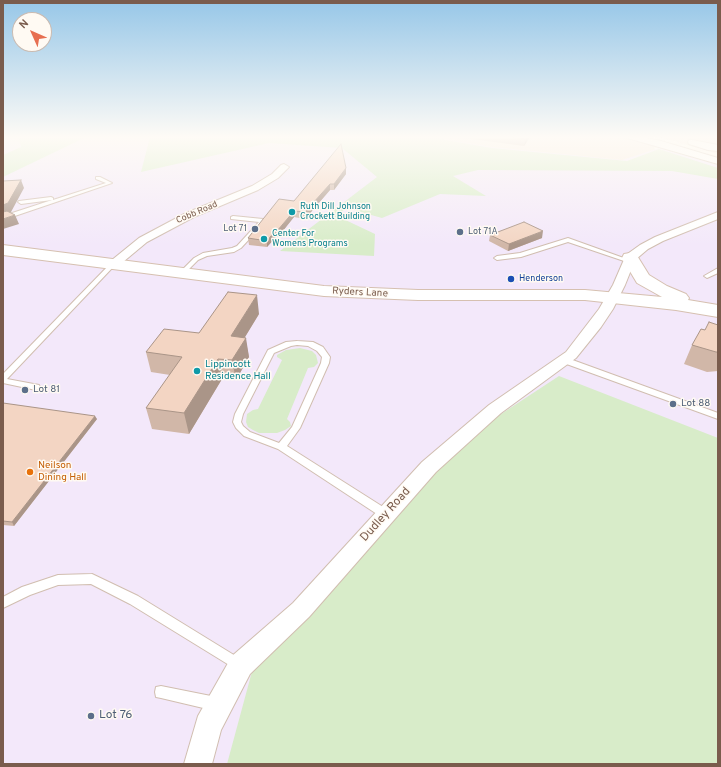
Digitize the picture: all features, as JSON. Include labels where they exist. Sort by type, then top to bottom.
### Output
[{"type":"main road","name":"Ryders Lane","points":[[3,250],[258,283],[355,293],[418,295],[573,295],[614,297],[676,304],[718,311]]},
{"type":"main road","points":[[629,260],[643,279],[661,290],[678,297],[718,308]]},
{"type":"street","name":"Cobb Road","points":[[113,264],[148,237],[190,215],[255,188],[278,173]]},
{"type":"street","points":[[629,260],[644,247],[658,239],[718,214]]},
{"type":"street","name":"Dudley Road","points":[[198,764],[208,726],[241,665],[301,610],[429,466],[495,409],[571,355],[596,324],[614,297],[629,260]]},
{"type":"lane","points":[[5,216],[110,184],[98,178]]},
{"type":"lane","points":[[21,202],[66,198]]},
{"type":"lane","points":[[182,273],[196,259],[205,254],[234,250],[239,247],[263,221],[233,218]]},
{"type":"lane","points":[[497,258],[521,255],[568,240],[629,260]]},
{"type":"lane","points":[[36,388],[3,380],[113,264]]},
{"type":"lane","points":[[707,276],[718,270]]},
{"type":"lane","points":[[281,447],[296,428],[325,363],[326,357],[324,353],[320,349],[310,344],[289,344],[271,352],[239,414],[237,422],[240,428],[247,434],[281,447],[387,515]]},
{"type":"lane","points":[[564,360],[718,416]]},
{"type":"lane","points":[[3,603],[26,591],[58,580],[92,579],[134,600],[241,665]]},
{"type":"lane","points":[[161,692],[219,704]]},
{"type":"shaded area","points":[[3,173],[718,173],[718,764],[3,764]]},
{"type":"green space","points":[[3,173],[12,173],[3,177]]},
{"type":"green space","points":[[372,173],[466,173],[453,176],[486,196],[440,194],[382,218],[346,208],[337,216],[375,234],[374,256],[280,251],[377,177]]},
{"type":"green space","points":[[682,173],[718,173],[718,179]]},
{"type":"green space","points":[[300,348],[312,351],[316,355],[318,363],[314,367],[308,368],[287,419],[291,426],[277,433],[259,433],[248,427],[246,422],[247,414],[258,409],[282,360],[277,357],[277,355],[286,350]]},
{"type":"green space","points":[[559,376],[718,438],[718,764],[227,764],[257,653],[428,462]]},
{"type":"building","points":[[317,173],[342,173],[334,184],[330,184],[305,212],[294,211],[267,241],[248,238],[279,199],[294,201]]},
{"type":"building","points":[[21,180],[8,203],[3,205],[3,181]]},
{"type":"building","points":[[7,211],[15,215],[3,219],[3,212]]},
{"type":"building","points":[[524,222],[543,231],[509,244],[490,235]]},
{"type":"building","points":[[228,292],[257,295],[231,336],[246,338],[232,360],[218,359],[184,413],[146,408],[182,357],[146,352],[164,329],[199,333]]},
{"type":"building","points":[[709,322],[718,325],[718,352],[692,345],[701,329],[705,330]]},
{"type":"building","name":"Neilson Dining Hall","points":[[3,403],[95,416],[12,522],[3,521]]},
{"type":"place","name":"Ruth Dill Johnson Crockett Building","points":[[292,212]]},
{"type":"place","name":"Lot 71","points":[[255,229]]},
{"type":"place","name":"Lot 71A","points":[[460,232]]},
{"type":"place","name":"Center For Womens Programs","points":[[264,239]]},
{"type":"place","name":"Henderson","points":[[511,279]]},
{"type":"place","name":"Lippincott Residence Hall","points":[[197,371]]},
{"type":"place","name":"Lot 81","points":[[25,390]]},
{"type":"place","name":"Lot 88","points":[[673,404]]},
{"type":"place","name":"Neilson Dining Hall","points":[[30,472]]},
{"type":"place","name":"Lot 76","points":[[91,716]]}]
